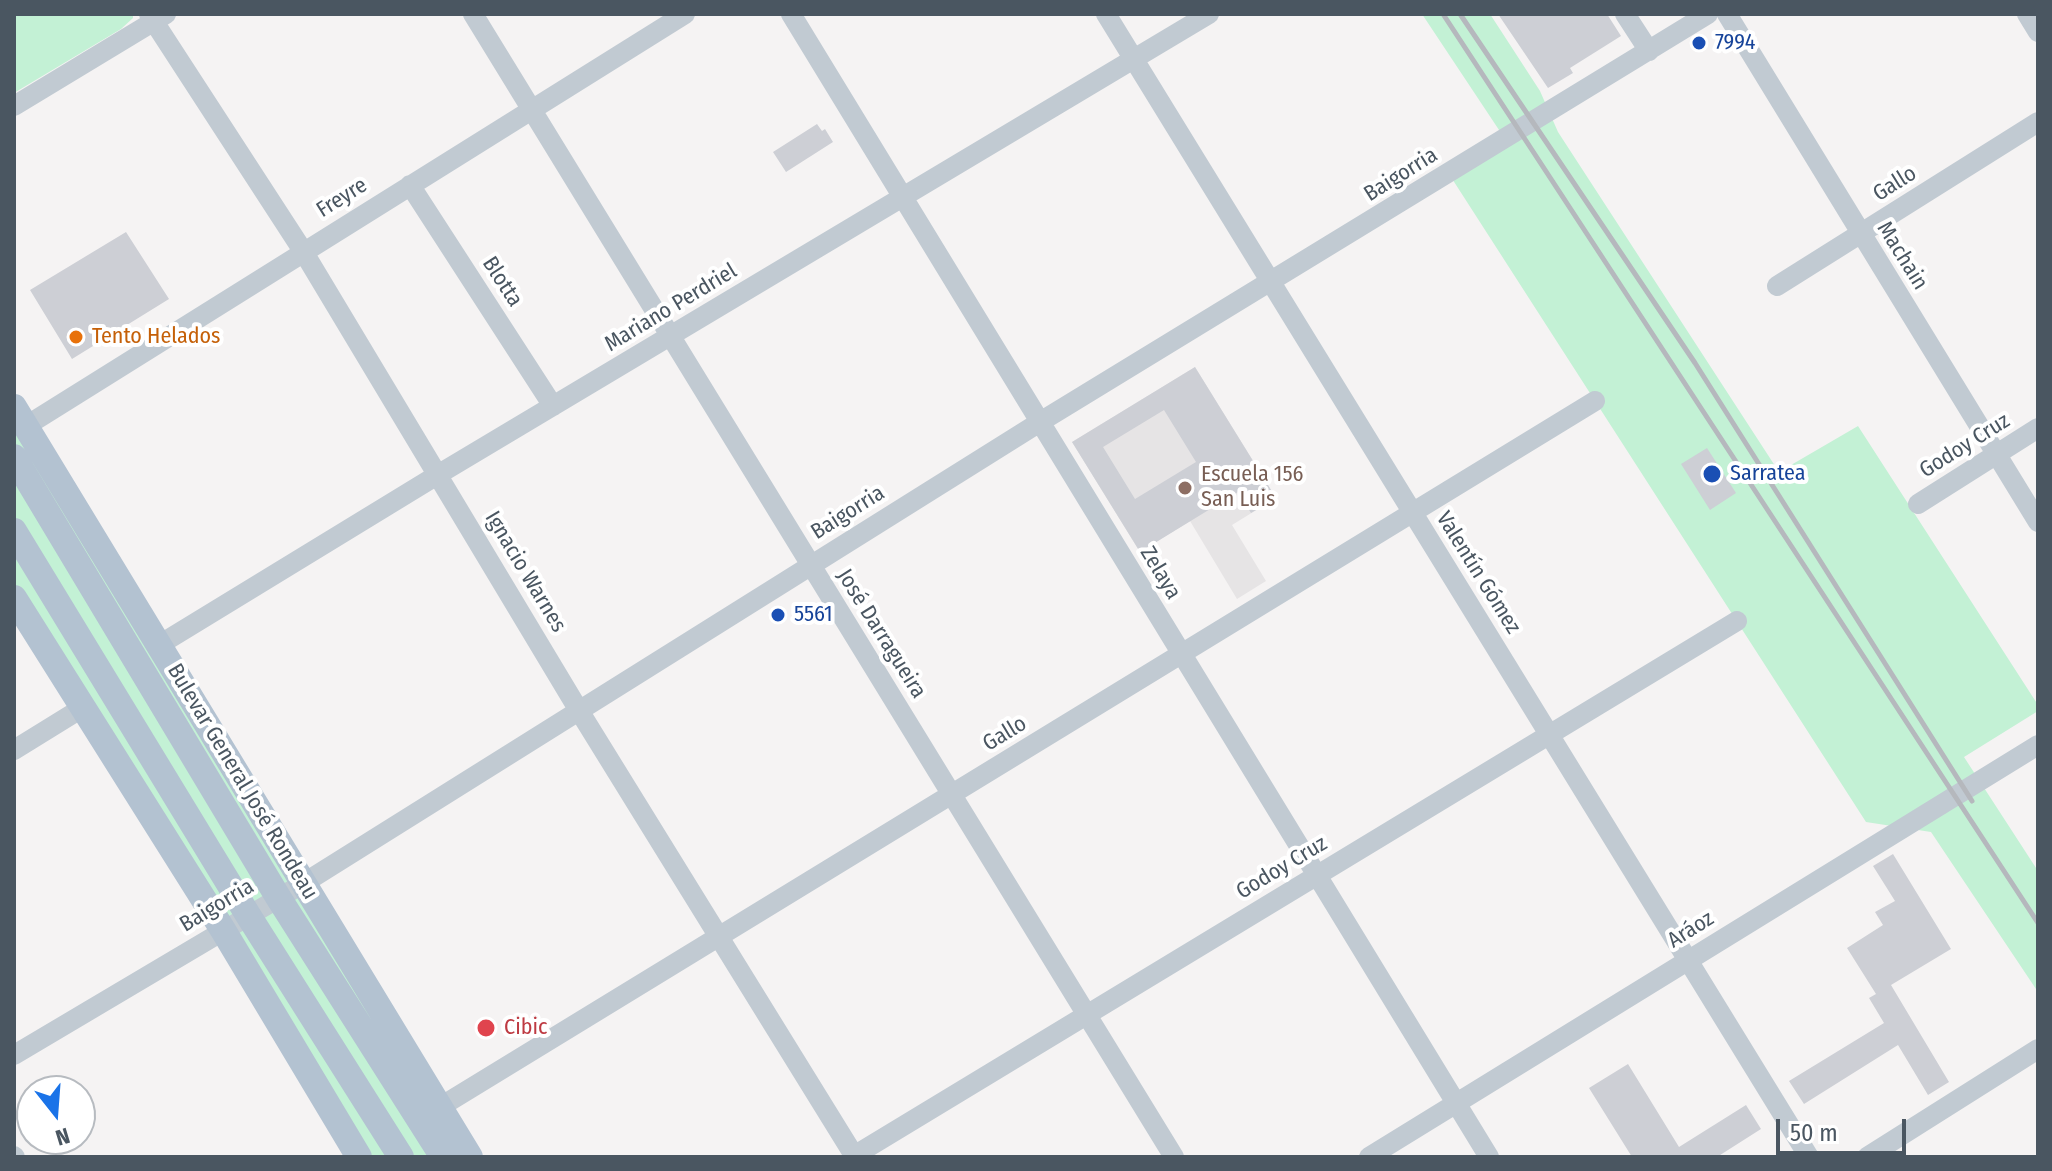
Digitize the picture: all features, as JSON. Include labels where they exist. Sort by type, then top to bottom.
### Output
[{"type":"main road","name":"Bulevar General José Rondeau","points":[[18,423],[20,467],[278,897],[461,1154]]},
{"type":"main road","name":"Bulevar General José Rondeau","points":[[18,423],[159,645],[440,1107],[461,1154]]},
{"type":"main road","points":[[14,531],[248,915],[401,1157]]},
{"type":"main road","points":[[14,598],[223,930],[357,1156]]},
{"type":"main road","points":[[72,629],[124,776]]},
{"type":"street","name":"José Darragueira","points":[[473,14],[1174,1157]]},
{"type":"street","name":"Freyre","points":[[18,423],[685,14]]},
{"type":"street","name":"Zelaya","points":[[791,14],[1489,1157]]},
{"type":"street","name":"Valentín Gómez","points":[[1106,14],[1809,1157]]},
{"type":"street","name":"Mariano Perdriel","points":[[159,645],[1209,14]]},
{"type":"street","points":[[1625,14],[1649,51]]},
{"type":"street","name":"Baigorria","points":[[14,1055],[304,883],[1040,422],[1708,14]]},
{"type":"street","name":"Machain","points":[[1727,14],[2038,522]]},
{"type":"street","points":[[2027,14],[2038,32]]},
{"type":"street","points":[[14,106],[156,17]]},
{"type":"street","name":"Ignacio Warnes","points":[[156,17],[303,251],[578,709],[854,1157]]},
{"type":"street","name":"Gallo","points":[[1777,286],[2038,122]]},
{"type":"street","name":"Blotta","points":[[410,185],[553,406]]},
{"type":"street","name":"Gallo","points":[[440,1107],[1595,401]]},
{"type":"street","name":"Godoy Cruz","points":[[1918,504],[2038,428]]},
{"type":"street","name":"Godoy Cruz","points":[[854,1157],[1737,621]]},
{"type":"street","points":[[14,750],[82,708]]},
{"type":"street","name":"Aráoz","points":[[1369,1157],[2038,745]]},
{"type":"street","points":[[1867,1157],[2038,1049]]},
{"type":"shaded area","name":"Escuela 156 San Luis","points":[[1195,367],[1276,498],[1232,525],[1266,581],[1237,599],[1190,521],[1140,552],[1072,442]]},
{"type":"green space","points":[[14,14],[133,14],[133,18],[121,29],[14,93]]},
{"type":"green space","points":[[1422,14],[1490,14],[1540,91],[1558,132],[1779,472],[1858,426],[2038,705],[2038,711],[1964,757],[2038,871],[2038,992],[1931,832],[1866,822],[1449,174],[1505,139]]},
{"type":"green space","points":[[14,407],[470,1157],[359,1157],[14,598]]},
{"type":"building","points":[[1498,14],[1607,14],[1621,36],[1570,68],[1573,73],[1548,88]]},
{"type":"building","points":[[817,124],[822,131],[825,129],[833,142],[786,172],[773,152]]},
{"type":"building","points":[[126,232],[169,299],[72,359],[30,290]]},
{"type":"building","name":"Escuela 156 San Luis","points":[[1195,367],[1276,498],[1251,513],[1238,492],[1140,552],[1072,442]],"holes":[[[1164,410],[1196,462],[1135,499],[1103,447]]]},
{"type":"building","points":[[1707,448],[1736,493],[1710,510],[1681,464]]},
{"type":"building","points":[[1893,854],[1951,949],[1891,985],[1949,1082],[1928,1095],[1898,1045],[1804,1104],[1789,1081],[1884,1023],[1869,998],[1876,994],[1847,948],[1883,925],[1875,912],[1895,901],[1873,866]]},
{"type":"building","points":[[1628,1064],[1679,1147],[1746,1105],[1761,1129],[1717,1157],[1632,1157],[1589,1088]]},
{"type":"railway","points":[[1443,14],[2038,923]]},
{"type":"railway","points":[[1460,14],[1695,363],[1972,801]]},
{"type":"place","name":"7994","points":[[1699,43]]},
{"type":"place","name":"Tento Helados","points":[[76,337]]},
{"type":"place","name":"Sarratea","points":[[1712,474]]},
{"type":"place","name":"Escuela 156 San Luis","points":[[1185,488]]},
{"type":"place","name":"5561","points":[[778,615]]},
{"type":"place","name":"Cibic","points":[[486,1028]]}]
